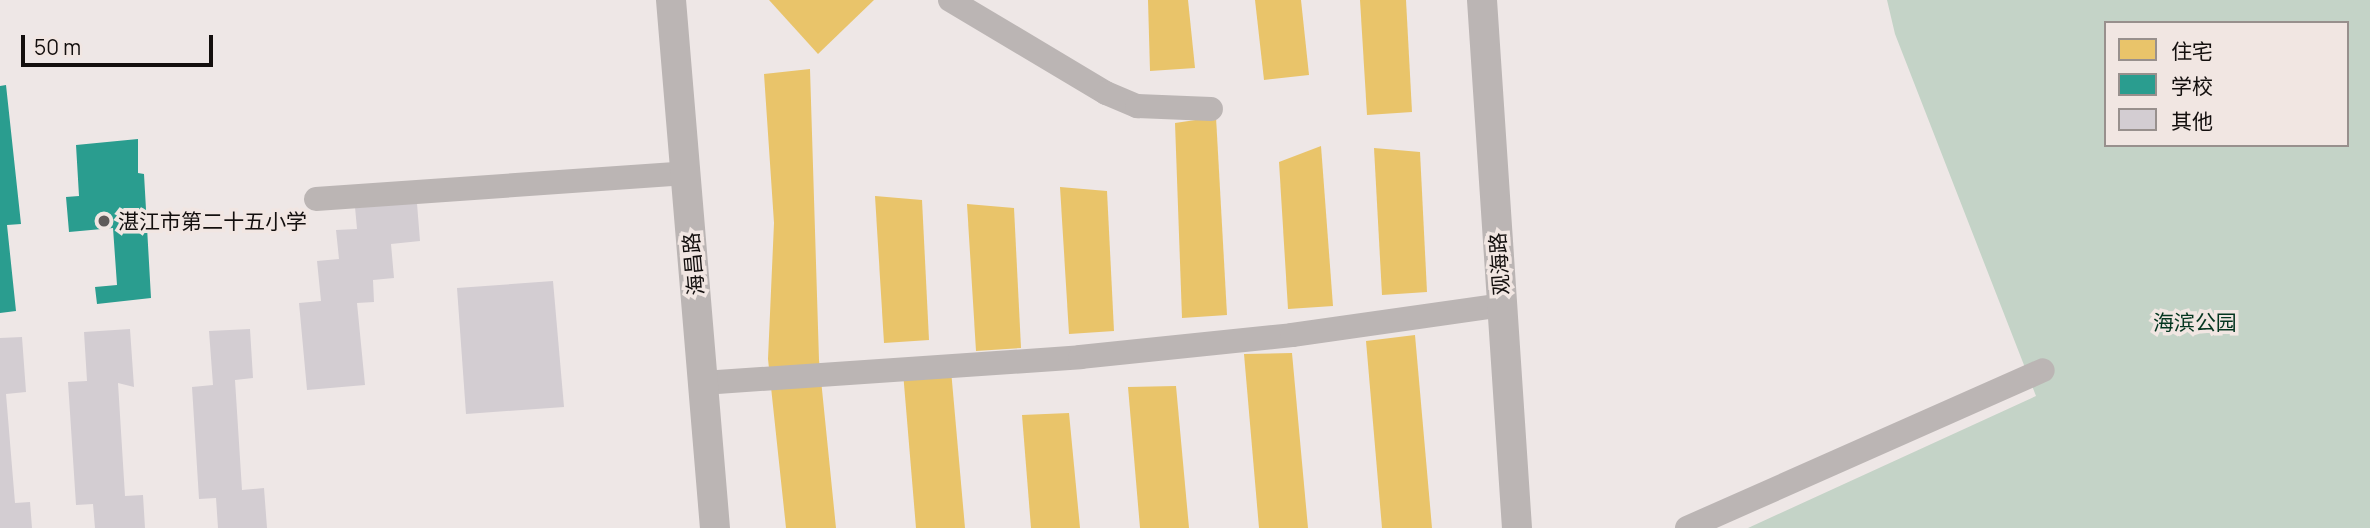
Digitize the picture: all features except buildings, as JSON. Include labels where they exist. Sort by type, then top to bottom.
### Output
[{"type":"street","name":"海昌路","points":[[671,0],[715,528]]},
{"type":"street","points":[[950,0],[1106,93],[1137,106],[1211,109]]},
{"type":"street","name":"观海路","points":[[1482,0],[1517,528]]},
{"type":"street","points":[[316,199],[685,173]]},
{"type":"street","points":[[703,383],[1080,357],[1292,335],[1502,306]]},
{"type":"street","points":[[1687,528],[2043,370]]},
{"type":"green space","name":"海滨公园","points":[[1887,0],[2370,0],[2370,528],[1748,528],[2036,396],[1895,34]]},
{"type":"place","name":"湛江市第二十五小学","points":[[104,221]]}]
